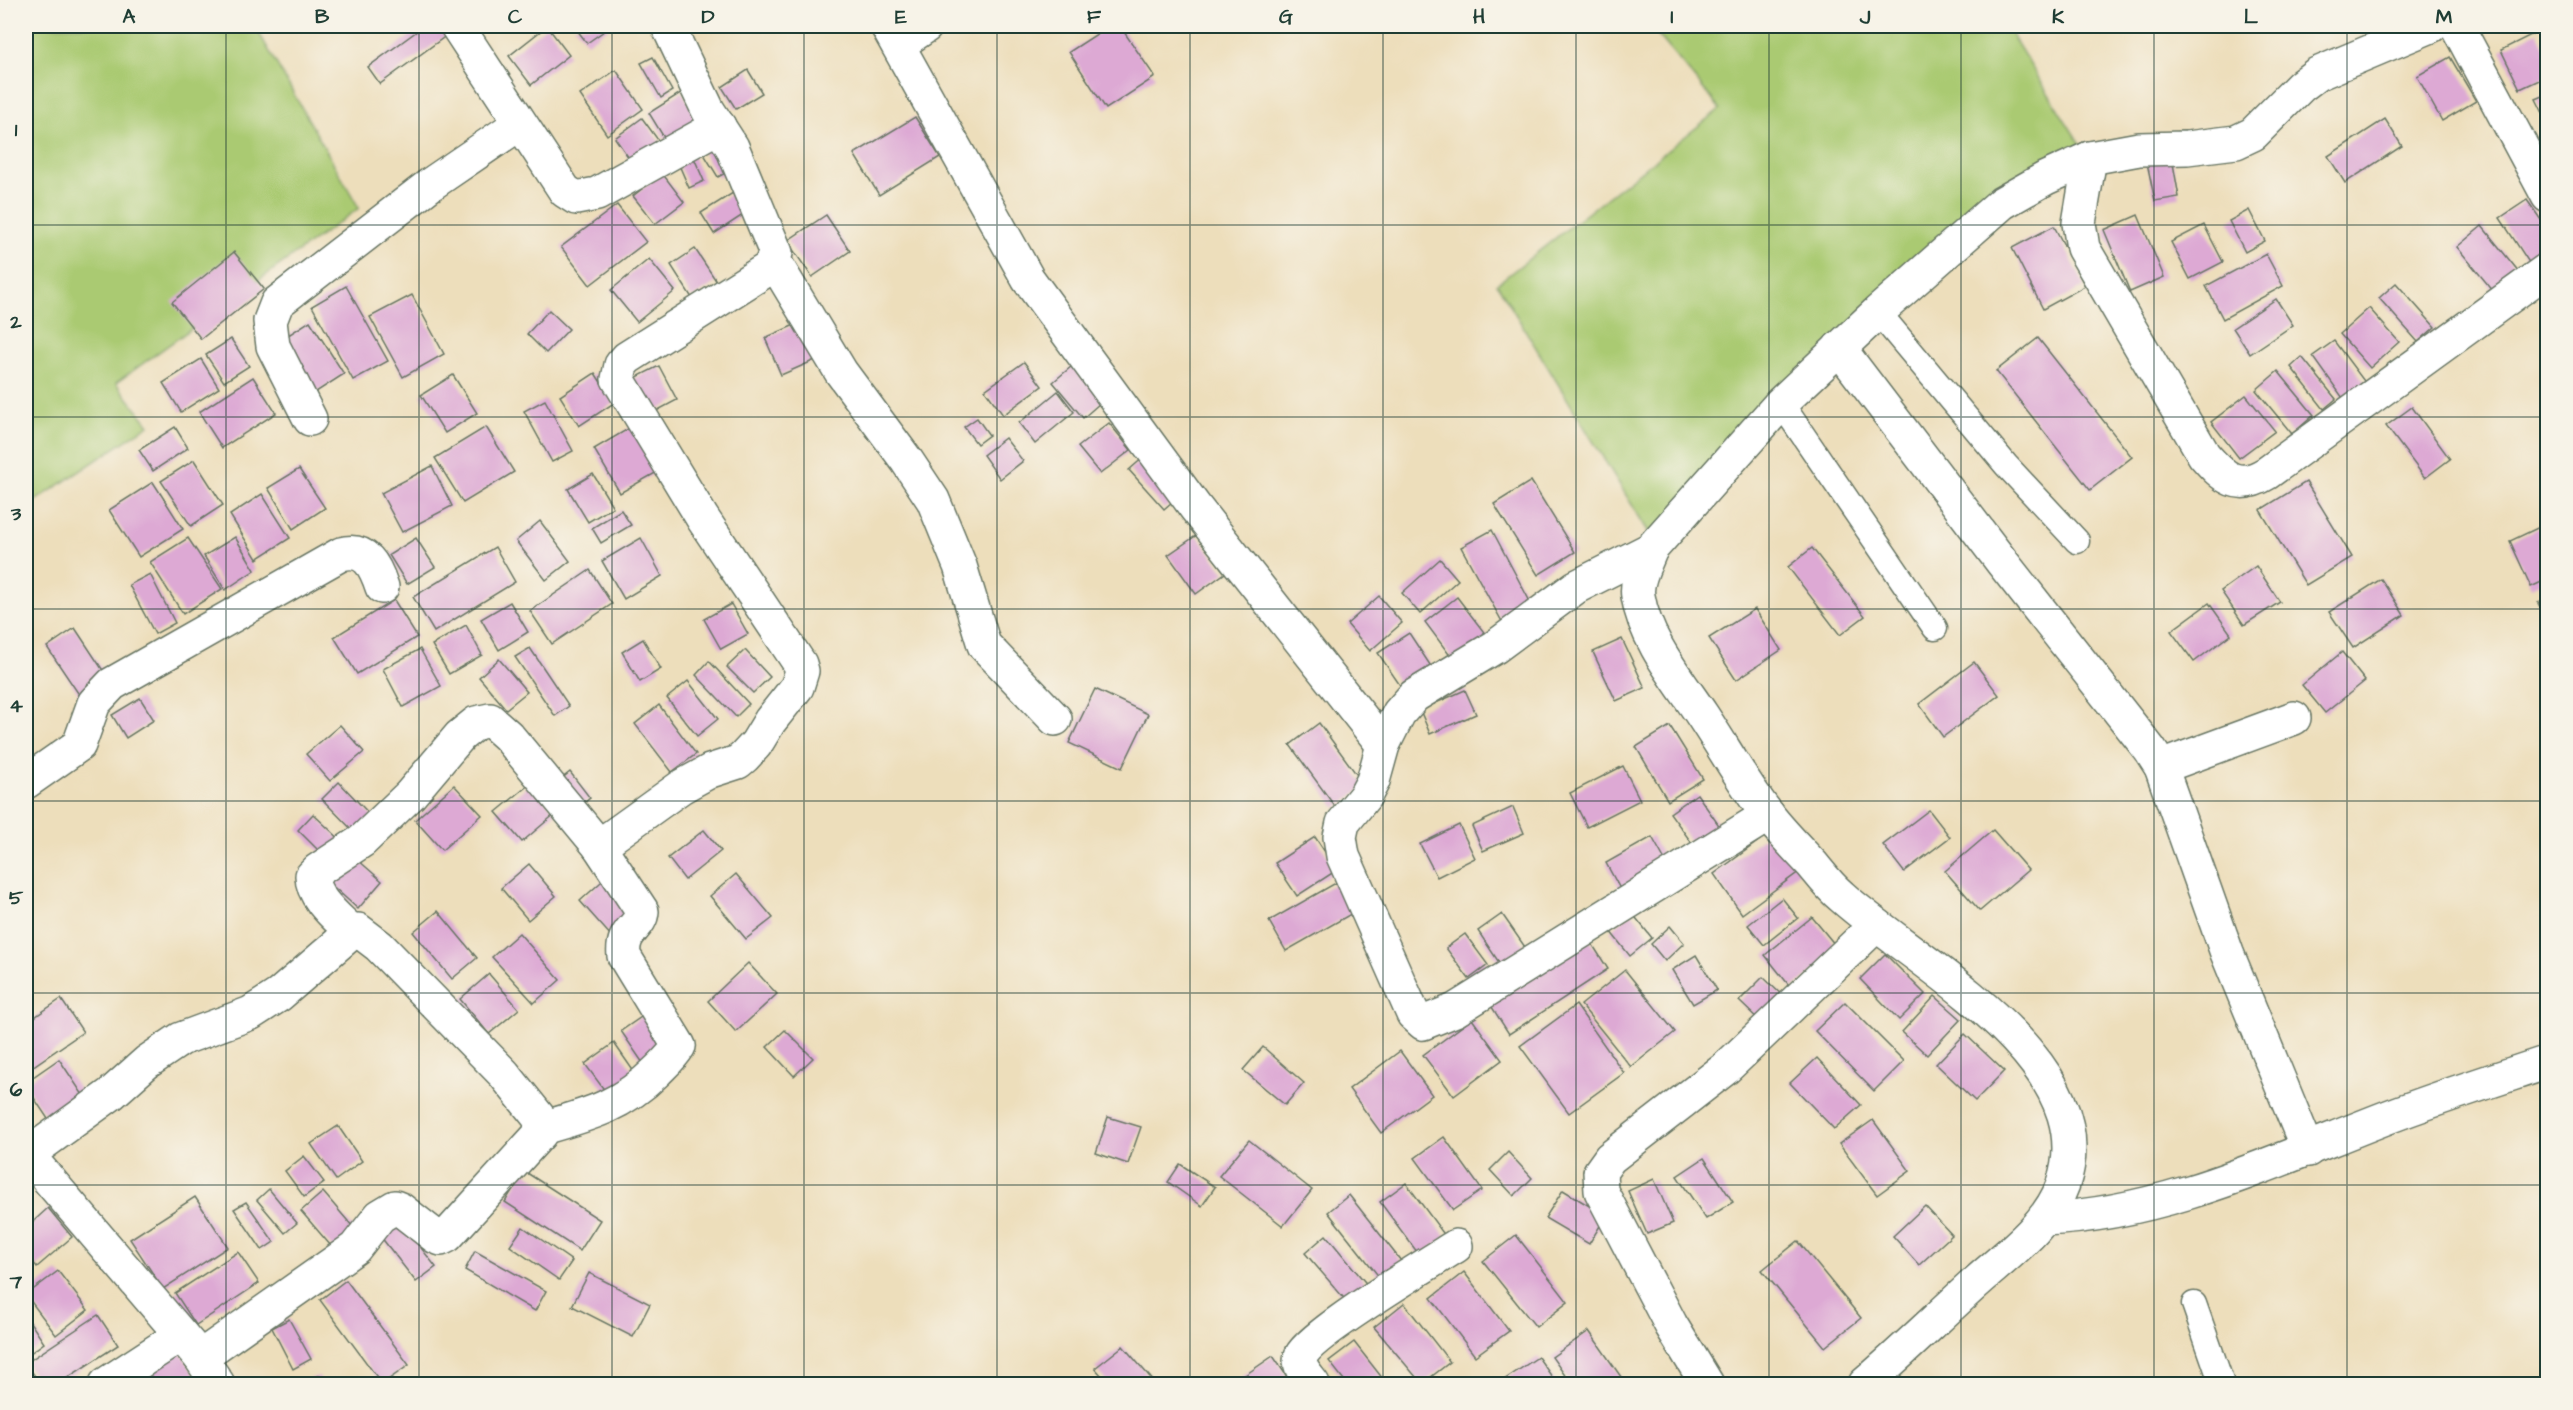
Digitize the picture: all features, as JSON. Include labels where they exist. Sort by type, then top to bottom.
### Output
[{"type":"street","points":[[457,26],[565,191],[576,198],[597,194],[719,126]]},
{"type":"street","points":[[599,846],[681,787],[710,771],[738,762],[756,744],[801,679],[800,664],[703,519],[618,379],[621,365],[627,358],[769,268],[776,254],[771,236],[732,147],[708,110],[668,26]]},
{"type":"street","points":[[926,26],[893,35],[1028,279],[1195,507],[1383,745]]},
{"type":"street","points":[[1880,1379],[2044,1219],[2063,1184],[2068,1156],[2063,1107],[2052,1086],[2026,1048],[1997,1021],[1839,894],[1768,815],[1665,658],[1644,620],[1637,592],[1651,549],[1780,403],[1878,312],[2002,203],[2046,178],[2090,158],[2139,149],[2187,148],[2236,142],[2253,134],[2301,86],[2317,74],[2431,26]]},
{"type":"street","points":[[2457,26],[2547,196]]},
{"type":"street","points":[[310,419],[273,346],[270,321],[278,303],[431,184],[519,124]]},
{"type":"street","points":[[2090,158],[2079,223],[2083,248],[2204,455],[2222,474],[2237,482],[2256,480],[2268,473],[2547,269]]},
{"type":"street","points":[[774,261],[841,372],[907,460],[933,500],[960,566],[984,645],[1055,719]]},
{"type":"street","points":[[1839,348],[2161,767],[2228,953],[2308,1150]]},
{"type":"street","points":[[1651,549],[1576,587],[1495,647],[1414,696],[1399,713],[1383,745],[1373,781],[1365,796],[1343,823],[1340,837],[1343,856],[1413,1014],[1423,1023],[1455,1010],[1768,815]]},
{"type":"street","points":[[26,782],[79,745],[94,703],[112,684],[341,554],[357,552],[367,557],[377,572],[382,587]]},
{"type":"street","points":[[2161,767],[2294,718]]},
{"type":"street","points":[[352,932],[330,910],[312,885],[312,876],[362,841],[393,813],[460,736],[483,720],[495,724],[508,736],[599,846],[642,911],[642,916],[623,944],[624,956],[679,1046],[644,1084],[624,1099],[597,1112],[542,1128]]},
{"type":"street","points":[[1707,1384],[1671,1325],[1600,1191],[1600,1172],[1610,1158],[1726,1068],[1876,925]]},
{"type":"street","points":[[106,1384],[191,1346],[354,1248],[380,1216],[390,1208],[400,1209],[436,1237],[441,1239],[447,1236],[536,1140],[542,1128],[541,1120],[504,1074],[368,936],[358,930],[352,932],[279,995],[251,1013],[181,1039],[147,1062],[111,1095],[26,1154],[191,1346],[218,1384]]},
{"type":"street","points":[[2044,1219],[2076,1218],[2125,1210],[2253,1170],[2388,1117],[2547,1062]]},
{"type":"street","points":[[1312,1384],[1300,1367],[1300,1358],[1305,1349],[1328,1330],[1456,1246]]},
{"type":"lane","points":[[1878,312],[2006,465],[2077,541]]},
{"type":"lane","points":[[1780,403],[1935,628]]},
{"type":"lane","points":[[2194,1304],[2222,1384]]},
{"type":"green space","points":[[26,26],[255,26],[359,208],[116,383],[149,425],[26,507]]},
{"type":"green space","points":[[1661,26],[2006,26],[2082,147],[1651,536],[1497,284],[1720,109],[1654,30]]},
{"type":"building","points":[[424,26],[440,26],[447,35],[380,84],[368,67]]},
{"type":"building","points":[[547,26],[569,55],[531,85],[509,56]]},
{"type":"building","points":[[574,26],[611,26],[587,43]]},
{"type":"building","points":[[1109,26],[1120,26],[1155,77],[1106,109],[1069,52]]},
{"type":"building","points":[[2537,32],[2548,54],[2548,76],[2520,89],[2501,50]]},
{"type":"building","points":[[653,57],[672,91],[661,98],[641,63]]},
{"type":"building","points":[[2450,57],[2476,101],[2442,121],[2417,76]]},
{"type":"building","points":[[616,70],[643,109],[607,135],[580,95]]},
{"type":"building","points":[[748,70],[762,93],[736,109],[722,87]]},
{"type":"building","points":[[682,92],[704,128],[671,149],[649,113]]},
{"type":"building","points":[[2548,94],[2548,123],[2536,99]]},
{"type":"building","points":[[915,117],[940,157],[879,195],[854,154]]},
{"type":"building","points":[[642,118],[661,144],[633,164],[615,138]]},
{"type":"building","points":[[2385,119],[2402,146],[2345,183],[2328,156]]},
{"type":"building","points":[[711,138],[731,170],[718,177],[699,146]]},
{"type":"building","points":[[691,151],[704,181],[689,188],[676,158]]},
{"type":"building","points":[[2172,158],[2179,197],[2155,201],[2147,163]]},
{"type":"building","points":[[662,173],[684,202],[655,224],[633,196]]},
{"type":"building","points":[[736,191],[749,211],[714,234],[701,213]]},
{"type":"building","points":[[2527,200],[2548,230],[2548,252],[2530,264],[2500,218]]},
{"type":"building","points":[[617,205],[646,242],[590,285],[561,247]]},
{"type":"building","points":[[2249,210],[2265,241],[2245,252],[2229,221]]},
{"type":"building","points":[[826,215],[850,251],[812,277],[787,241]]},
{"type":"building","points":[[2138,215],[2164,277],[2130,292],[2104,230]]},
{"type":"building","points":[[2204,225],[2223,262],[2190,279],[2171,242]]},
{"type":"building","points":[[2054,226],[2085,286],[2043,309],[2012,248]]},
{"type":"building","points":[[2482,226],[2519,272],[2494,292],[2457,247]]},
{"type":"building","points":[[695,249],[717,282],[692,298],[671,265]]},
{"type":"building","points":[[234,252],[264,289],[201,339],[172,302]]},
{"type":"building","points":[[2266,254],[2283,286],[2223,319],[2206,286]]},
{"type":"building","points":[[649,259],[675,291],[637,322],[611,290]]},
{"type":"building","points":[[2396,283],[2435,327],[2418,342],[2379,298]]},
{"type":"building","points":[[346,286],[388,361],[353,380],[312,306]]},
{"type":"building","points":[[412,295],[444,354],[403,377],[370,317]]},
{"type":"building","points":[[2276,299],[2293,325],[2250,354],[2233,328]]},
{"type":"building","points":[[2369,308],[2399,342],[2370,368],[2340,334]]},
{"type":"building","points":[[549,310],[569,329],[546,353],[527,334]]},
{"type":"building","points":[[806,320],[822,357],[781,375],[765,338]]},
{"type":"building","points":[[310,321],[344,374],[313,394],[279,341]]},
{"type":"building","points":[[2038,338],[2132,457],[2090,490],[1996,371]]},
{"type":"building","points":[[231,339],[249,366],[224,382],[206,355]]},
{"type":"building","points":[[2334,341],[2367,385],[2345,401],[2313,356]]},
{"type":"building","points":[[2302,357],[2336,399],[2324,409],[2291,367]]},
{"type":"building","points":[[201,359],[219,388],[181,412],[163,383]]},
{"type":"building","points":[[1078,361],[1108,396],[1083,418],[1053,382]]},
{"type":"building","points":[[1024,362],[1042,386],[1003,415],[985,390]]},
{"type":"building","points":[[659,366],[677,400],[647,416],[629,381]]},
{"type":"building","points":[[2278,371],[2314,415],[2292,434],[2256,390]]},
{"type":"building","points":[[595,373],[614,403],[579,426],[560,396]]},
{"type":"building","points":[[453,375],[477,413],[445,433],[421,395]]},
{"type":"building","points":[[253,377],[276,413],[222,448],[199,412]]},
{"type":"building","points":[[1058,391],[1074,412],[1035,444],[1019,423]]},
{"type":"building","points":[[2246,395],[2275,431],[2239,458],[2211,422]]},
{"type":"building","points":[[545,400],[573,451],[552,462],[524,411]]},
{"type":"building","points":[[2412,407],[2450,459],[2425,478],[2386,426]]},
{"type":"building","points":[[977,418],[989,435],[977,444],[964,427]]},
{"type":"building","points":[[1109,423],[1131,450],[1100,474],[1078,447]]},
{"type":"building","points":[[633,426],[659,471],[620,493],[594,449]]},
{"type":"building","points":[[175,427],[188,448],[153,471],[139,450]]},
{"type":"building","points":[[486,427],[514,472],[463,503],[435,458]]},
{"type":"building","points":[[1005,438],[1023,461],[1000,479],[983,455]]},
{"type":"building","points":[[1145,456],[1180,495],[1164,509],[1129,470]]},
{"type":"building","points":[[194,460],[223,505],[191,526],[161,481]]},
{"type":"building","points":[[432,466],[452,506],[402,532],[381,493]]},
{"type":"building","points":[[299,469],[325,508],[293,529],[268,488]]},
{"type":"building","points":[[593,474],[613,507],[588,522],[568,489]]},
{"type":"building","points":[[1531,481],[1575,552],[1538,575],[1494,504]]},
{"type":"building","points":[[153,482],[183,529],[139,557],[109,510]]},
{"type":"building","points":[[2306,482],[2352,557],[2306,585],[2260,510]]},
{"type":"building","points":[[262,494],[290,538],[257,559],[230,515]]},
{"type":"building","points":[[621,510],[631,525],[601,543],[592,528]]},
{"type":"building","points":[[540,521],[570,561],[546,580],[516,541]]},
{"type":"building","points":[[2548,523],[2548,579],[2531,587],[2510,541]]},
{"type":"building","points":[[1492,530],[1535,611],[1505,627],[1461,547]]},
{"type":"building","points":[[1197,535],[1225,573],[1196,594],[1168,555]]},
{"type":"building","points":[[235,537],[255,570],[225,590],[204,556]]},
{"type":"building","points":[[188,538],[222,589],[183,614],[150,562]]},
{"type":"building","points":[[416,538],[435,567],[407,584],[389,555]]},
{"type":"building","points":[[641,538],[662,576],[624,599],[602,561]]},
{"type":"building","points":[[495,547],[515,582],[434,632],[413,597]]},
{"type":"building","points":[[1812,548],[1865,616],[1840,635],[1788,567]]},
{"type":"building","points":[[1440,559],[1458,580],[1420,614],[1402,593]]},
{"type":"building","points":[[2256,566],[2280,602],[2244,625],[2221,591]]},
{"type":"building","points":[[590,570],[612,604],[552,644],[530,611]]},
{"type":"building","points":[[150,574],[175,623],[155,634],[129,585]]},
{"type":"building","points":[[2381,579],[2404,615],[2353,648],[2329,612]]},
{"type":"building","points":[[1379,596],[1402,623],[1370,651],[1347,624]]},
{"type":"building","points":[[1457,597],[1490,640],[1457,665],[1425,622]]},
{"type":"building","points":[[2548,598],[2548,623],[2538,603]]},
{"type":"building","points":[[394,600],[417,637],[357,674],[334,637]]},
{"type":"building","points":[[510,602],[528,632],[499,650],[481,619]]},
{"type":"building","points":[[2209,603],[2231,634],[2194,662],[2171,631]]},
{"type":"building","points":[[731,604],[748,634],[721,649],[704,619]]},
{"type":"building","points":[[1755,609],[1781,650],[1736,680],[1709,638]]},
{"type":"building","points":[[466,625],[482,655],[449,674],[432,645]]},
{"type":"building","points":[[75,628],[110,681],[82,699],[47,647]]},
{"type":"building","points":[[1409,633],[1438,677],[1408,697],[1378,653]]},
{"type":"building","points":[[643,639],[661,669],[640,682],[622,652]]},
{"type":"building","points":[[1622,639],[1645,688],[1616,701],[1593,652]]},
{"type":"building","points":[[530,648],[569,706],[555,716],[515,657]]},
{"type":"building","points":[[420,649],[441,686],[403,707],[383,669]]},
{"type":"building","points":[[745,650],[770,677],[753,693],[727,667]]},
{"type":"building","points":[[2342,652],[2365,681],[2325,713],[2302,685]]},
{"type":"building","points":[[499,659],[527,692],[506,709],[479,677]]},
{"type":"building","points":[[709,661],[749,704],[736,717],[696,675]]},
{"type":"building","points":[[1974,662],[1999,695],[1943,737],[1919,704]]},
{"type":"building","points":[[688,681],[718,719],[697,736],[667,698]]},
{"type":"building","points":[[1095,689],[1148,714],[1122,768],[1069,743]]},
{"type":"building","points":[[1465,690],[1476,714],[1430,734],[1420,710]]},
{"type":"building","points":[[140,698],[154,720],[126,738],[112,715]]},
{"type":"building","points":[[659,705],[696,754],[672,772],[635,724]]},
{"type":"building","points":[[1319,723],[1365,786],[1336,808],[1290,745]]},
{"type":"building","points":[[340,725],[364,752],[330,781],[306,754]]},
{"type":"building","points":[[1670,726],[1703,779],[1668,801],[1636,747]]},
{"type":"building","points":[[1623,766],[1640,800],[1587,827],[1570,793]]},
{"type":"building","points":[[570,772],[590,798],[575,810],[555,784]]},
{"type":"building","points":[[339,782],[378,823],[361,839],[322,799]]},
{"type":"building","points":[[531,783],[556,813],[522,842],[496,812]]},
{"type":"building","points":[[454,785],[482,815],[442,850],[415,820]]},
{"type":"building","points":[[1697,794],[1725,834],[1699,853],[1670,813]]},
{"type":"building","points":[[1513,807],[1524,833],[1483,851],[1472,826]]},
{"type":"building","points":[[1929,810],[1950,837],[1904,872],[1883,845]]},
{"type":"building","points":[[313,814],[345,844],[329,861],[298,830]]},
{"type":"building","points":[[1459,825],[1475,858],[1437,877],[1420,844]]},
{"type":"building","points":[[704,830],[721,851],[685,880],[668,858]]},
{"type":"building","points":[[1993,830],[2028,870],[1980,911],[1945,871]]},
{"type":"building","points":[[1771,832],[1800,871],[1742,914],[1714,874]]},
{"type":"building","points":[[1315,837],[1337,870],[1297,896],[1275,863]]},
{"type":"building","points":[[1652,837],[1671,871],[1625,898],[1606,863]]},
{"type":"building","points":[[350,853],[382,881],[358,909],[326,880]]},
{"type":"building","points":[[529,864],[556,896],[528,920],[501,888]]},
{"type":"building","points":[[611,873],[639,911],[612,937],[580,901]]},
{"type":"building","points":[[736,874],[773,918],[746,939],[710,896]]},
{"type":"building","points":[[1341,880],[1358,910],[1286,951],[1269,921]]},
{"type":"building","points":[[1782,898],[1798,918],[1764,945],[1748,925]]},
{"type":"building","points":[[438,911],[477,958],[452,979],[413,932]]},
{"type":"building","points":[[1632,913],[1652,938],[1630,956],[1610,931]]},
{"type":"building","points":[[1502,914],[1525,947],[1500,964],[1478,931]]},
{"type":"building","points":[[1812,917],[1840,951],[1792,989],[1765,955]]},
{"type":"building","points":[[1670,926],[1684,943],[1665,961],[1651,944]]},
{"type":"building","points":[[519,933],[560,980],[534,1003],[492,957]]},
{"type":"building","points":[[1465,934],[1488,965],[1469,979],[1446,948]]},
{"type":"building","points":[[1589,939],[1608,969],[1509,1034],[1490,1004]]},
{"type":"building","points":[[1885,954],[1925,994],[1899,1020],[1860,979]]},
{"type":"building","points":[[1696,955],[1717,990],[1693,1004],[1672,970]]},
{"type":"building","points":[[748,963],[777,994],[736,1032],[708,1001]]},
{"type":"building","points":[[1625,970],[1675,1032],[1631,1067],[1581,1005]]},
{"type":"building","points":[[489,974],[519,1009],[489,1034],[460,999]]},
{"type":"building","points":[[1763,977],[1786,999],[1762,1023],[1739,1001]]},
{"type":"building","points":[[1935,996],[1961,1019],[1927,1055],[1902,1032]]},
{"type":"building","points":[[61,999],[83,1032],[26,1071],[26,1023]]},
{"type":"building","points":[[1845,1002],[1904,1061],[1874,1091],[1815,1031]]},
{"type":"building","points":[[1576,1005],[1624,1073],[1569,1113],[1520,1046]]},
{"type":"building","points":[[647,1013],[673,1051],[647,1069],[621,1031]]},
{"type":"building","points":[[1472,1019],[1502,1060],[1454,1096],[1423,1055]]},
{"type":"building","points":[[785,1030],[813,1058],[794,1076],[767,1047]]},
{"type":"building","points":[[1965,1034],[2004,1071],[1975,1101],[1936,1064]]},
{"type":"building","points":[[614,1043],[639,1079],[611,1099],[585,1064]]},
{"type":"building","points":[[1263,1047],[1304,1083],[1285,1105],[1243,1070]]},
{"type":"building","points":[[1400,1051],[1432,1095],[1381,1133],[1349,1089]]},
{"type":"building","points":[[1817,1058],[1861,1105],[1834,1129],[1790,1083]]},
{"type":"building","points":[[59,1059],[83,1095],[48,1119],[26,1086],[26,1082]]},
{"type":"building","points":[[1108,1117],[1141,1127],[1128,1164],[1096,1153]]},
{"type":"building","points":[[1873,1120],[1910,1171],[1877,1195],[1839,1144]]},
{"type":"building","points":[[338,1126],[362,1161],[336,1180],[311,1144]]},
{"type":"building","points":[[1444,1137],[1482,1190],[1453,1210],[1415,1158]]},
{"type":"building","points":[[1249,1140],[1312,1190],[1283,1226],[1219,1176]]},
{"type":"building","points":[[1508,1152],[1532,1178],[1514,1196],[1490,1170]]},
{"type":"building","points":[[304,1156],[324,1182],[304,1197],[285,1171]]},
{"type":"building","points":[[1704,1158],[1733,1202],[1706,1219],[1677,1176]]},
{"type":"building","points":[[1180,1164],[1215,1187],[1202,1206],[1168,1182]]},
{"type":"building","points":[[524,1171],[600,1220],[580,1251],[505,1202]]},
{"type":"building","points":[[1654,1179],[1673,1223],[1647,1234],[1628,1191]]},
{"type":"building","points":[[1406,1183],[1446,1237],[1420,1256],[1380,1202]]},
{"type":"building","points":[[269,1189],[297,1223],[285,1233],[257,1200]]},
{"type":"building","points":[[1563,1190],[1606,1216],[1589,1244],[1545,1218]]},
{"type":"building","points":[[323,1192],[359,1234],[337,1253],[301,1211]]},
{"type":"building","points":[[1349,1195],[1401,1261],[1380,1278],[1328,1212]]},
{"type":"building","points":[[195,1197],[228,1247],[163,1289],[130,1239]]},
{"type":"building","points":[[246,1202],[274,1242],[262,1250],[234,1209]]},
{"type":"building","points":[[1925,1206],[1952,1235],[1919,1265],[1893,1236]]},
{"type":"building","points":[[48,1208],[72,1237],[37,1267],[26,1254],[26,1228]]},
{"type":"building","points":[[400,1221],[436,1267],[416,1282],[381,1237]]},
{"type":"building","points":[[523,1227],[572,1261],[559,1280],[510,1246]]},
{"type":"building","points":[[1326,1235],[1369,1287],[1349,1304],[1305,1253]]},
{"type":"building","points":[[1516,1235],[1568,1302],[1536,1327],[1483,1261]]},
{"type":"building","points":[[1798,1241],[1861,1318],[1825,1347],[1762,1270]]},
{"type":"building","points":[[475,1251],[546,1291],[535,1311],[465,1270]]},
{"type":"building","points":[[238,1252],[259,1283],[196,1325],[175,1293]]},
{"type":"building","points":[[58,1271],[88,1310],[56,1335],[26,1295]]},
{"type":"building","points":[[1464,1272],[1509,1331],[1475,1356],[1431,1298]]},
{"type":"building","points":[[589,1273],[650,1304],[633,1337],[572,1306]]},
{"type":"building","points":[[346,1280],[409,1365],[382,1384],[320,1300]]},
{"type":"building","points":[[1404,1303],[1450,1362],[1422,1384],[1374,1327]]},
{"type":"building","points":[[98,1315],[118,1345],[58,1384],[40,1384],[26,1363]]},
{"type":"building","points":[[26,1316],[44,1343],[26,1356]]},
{"type":"building","points":[[289,1319],[311,1359],[293,1369],[272,1328]]},
{"type":"building","points":[[1589,1331],[1626,1384],[1571,1384],[1552,1357]]},
{"type":"building","points":[[1354,1342],[1387,1384],[1347,1384],[1329,1361]]},
{"type":"building","points":[[174,1343],[201,1384],[152,1384],[140,1365]]},
{"type":"building","points":[[1123,1346],[1156,1384],[1109,1384],[1095,1368]]},
{"type":"building","points":[[1273,1356],[1292,1384],[1232,1384]]},
{"type":"building","points":[[1538,1357],[1557,1384],[1498,1384]]},
{"type":"building","points":[[319,1376],[322,1384],[295,1384]]}]
